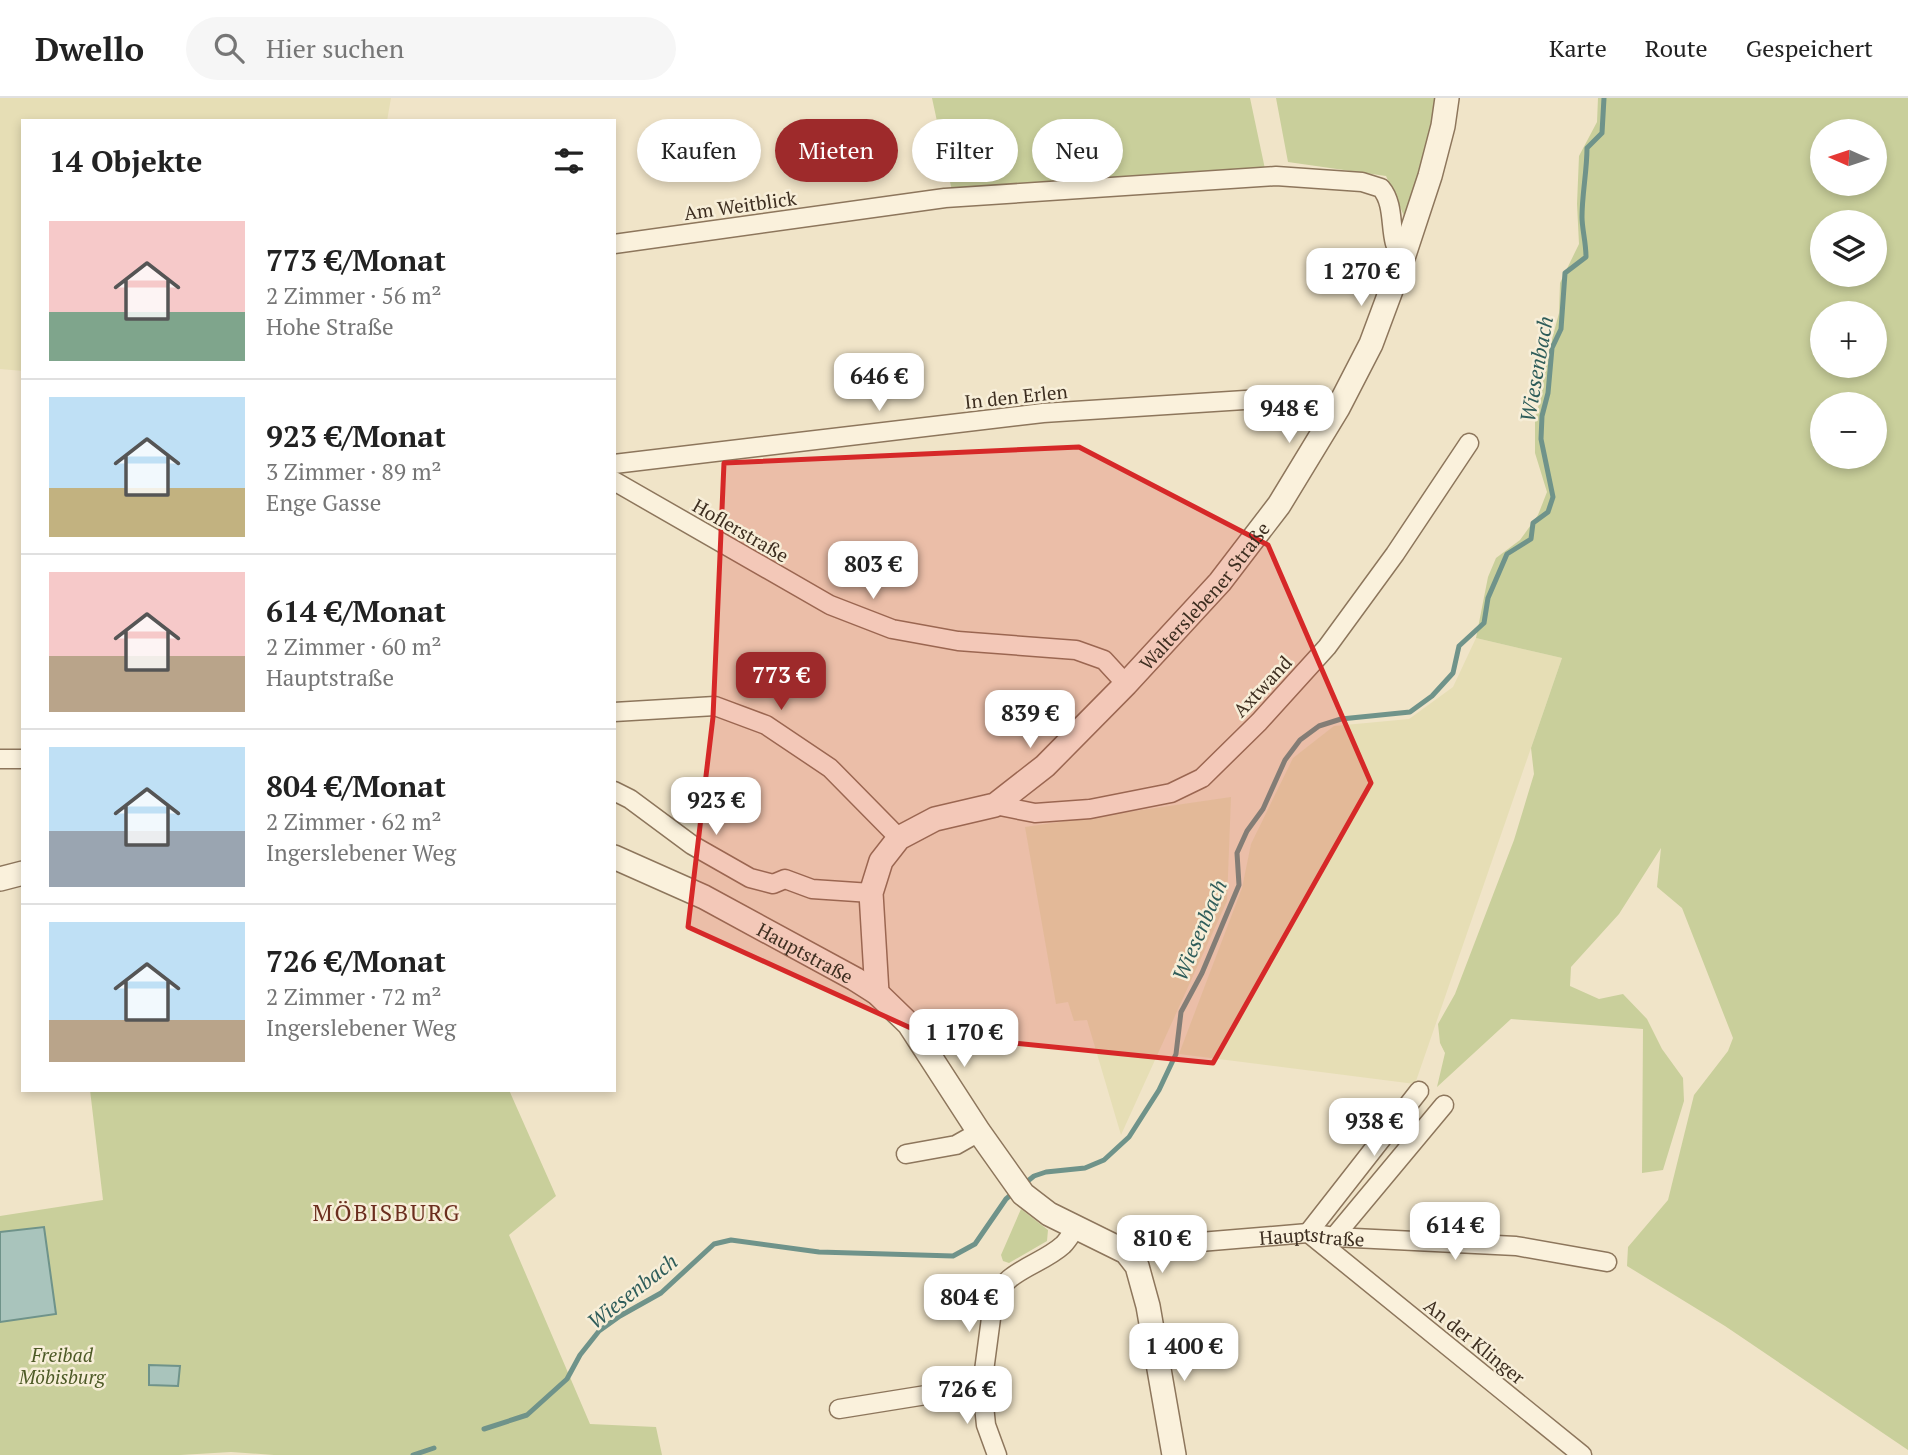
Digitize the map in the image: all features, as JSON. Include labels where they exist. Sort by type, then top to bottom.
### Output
[{"type":"street","name":"Walterslebener Straße","points":[[877,993],[871,893],[881,861],[899,838],[935,819],[995,805],[1045,766],[1126,684],[1229,571],[1279,505],[1338,408],[1371,344],[1404,258],[1443,126],[1447,98]]},
{"type":"street","name":"Am Weitblick","points":[[616,244],[946,198],[1276,176],[1362,182],[1381,188],[1391,206],[1397,252],[1404,258]]},
{"type":"street","name":"In den Erlen","points":[[616,464],[1043,413],[1306,396],[1338,408]]},
{"type":"street","name":"Axtwand","points":[[995,805],[1035,813],[1090,809],[1171,793],[1202,778],[1259,722],[1327,647],[1395,555],[1469,443]]},
{"type":"street","name":"Hoflerstraße","points":[[616,482],[830,606],[892,629],[958,641],[1076,650],[1104,660],[1126,684]]},
{"type":"street","points":[[616,712],[715,706],[765,725],[830,768],[899,838]]},
{"type":"street","points":[[0,759],[21,759]]},
{"type":"street","points":[[616,792],[630,799],[692,845],[750,878],[773,884],[785,878],[812,889],[871,893]]},
{"type":"street","name":"Hauptstraße","points":[[616,858],[705,897],[877,993],[909,1024],[1017,1187],[1049,1214],[1126,1252],[1188,1243],[1308,1233],[1334,1237],[1516,1246],[1607,1262]]},
{"type":"street","points":[[0,879],[21,874]]},
{"type":"street","points":[[1308,1233],[1419,1091]]},
{"type":"street","points":[[1334,1237],[1444,1105]]},
{"type":"street","points":[[906,1154],[956,1145],[979,1132]]},
{"type":"street","points":[[997,1455],[986,1425],[982,1386],[996,1291],[1005,1281],[1062,1245],[1076,1227]]},
{"type":"street","name":"An der Klinger","points":[[1308,1233],[1582,1455]]},
{"type":"street","points":[[1126,1252],[1137,1266],[1148,1306],[1174,1455]]},
{"type":"street","points":[[839,1409],[982,1386]]},
{"type":"highlighted area","points":[[1079,447],[1268,545],[1371,783],[1213,1063],[924,1034],[688,927],[713,717],[724,463]]},
{"type":"shaded area","points":[[0,98],[391,98],[387,119],[21,119],[21,371],[0,369]]},
{"type":"shaded area","points":[[1476,638],[1562,658],[1415,1084],[1179,1054],[1242,888],[1251,844],[1293,758],[1334,726],[1409,719],[1453,687]]},
{"type":"shaded area","points":[[1231,797],[1227,901],[1121,1135],[1087,1020],[1074,1021],[1068,1002],[1056,1004],[1025,827]]},
{"type":"green space","points":[[932,98],[1250,98],[1265,169],[1123,179],[1123,119],[1032,119],[1032,182],[1080,182],[952,191],[950,182],[1018,182],[1018,119],[937,119]]},
{"type":"green space","points":[[1276,98],[1438,98],[1417,184],[1405,218],[1386,176],[1288,162]]},
{"type":"green space","points":[[1598,98],[1908,98],[1908,1450],[1725,1326],[1627,1266],[1628,1247],[1668,1200],[1694,1095],[1728,1051],[1733,1038],[1682,908],[1657,887],[1661,848],[1619,914],[1571,967],[1570,986],[1599,999],[1623,994],[1647,1019],[1662,1049],[1683,1078],[1684,1101],[1663,1170],[1642,1173],[1643,1029],[1511,1019],[1437,1087],[1445,1053],[1440,1043],[1438,1024],[1455,994],[1514,840],[1534,774],[1531,748],[1562,658],[1476,638],[1488,577],[1496,558],[1520,540],[1538,515],[1547,492],[1535,453],[1535,419],[1559,313],[1560,283],[1579,244],[1579,156],[1597,122]]},
{"type":"green space","name":"Freibad Möbisburg","points":[[90,1092],[510,1092],[556,1196],[509,1235],[590,1424],[656,1427],[662,1455],[274,1455],[231,1452],[180,1455],[0,1455],[0,1216],[103,1200]]},
{"type":"green space","points":[[1021,1209],[1048,1230],[1047,1241],[1009,1263],[1003,1261],[1001,1255]]},
{"type":"water","points":[[44,1227],[56,1314],[0,1322],[0,1232]]},
{"type":"water","points":[[149,1365],[180,1366],[178,1386],[149,1385]]},
{"type":"waterway","name":"Wiesenbach","points":[[1024,1184],[1034,1176],[1046,1172],[1085,1168],[1104,1160],[1129,1137],[1159,1090],[1176,1054],[1181,1012],[1202,973],[1239,885],[1237,853],[1247,831],[1263,809],[1285,760],[1300,740],[1319,726],[1341,719],[1410,712],[1432,696],[1453,673],[1459,646],[1484,623],[1488,598],[1507,554],[1531,539],[1533,523],[1548,512],[1553,497],[1541,439],[1542,416],[1548,393],[1552,348],[1561,329],[1565,273],[1586,257],[1582,217],[1587,148],[1602,133],[1604,98]]},
{"type":"waterway","name":"Wiesenbach","points":[[484,1429],[527,1415],[567,1379],[580,1355],[599,1331],[661,1293],[714,1244],[731,1240],[819,1252],[953,1256],[975,1244],[1013,1193]]},
{"type":"waterway","name":"Wiesenbach","points":[[413,1455],[434,1448]]},
{"type":"district","name":"MÖBISBURG","points":[[387,1212]]}]
